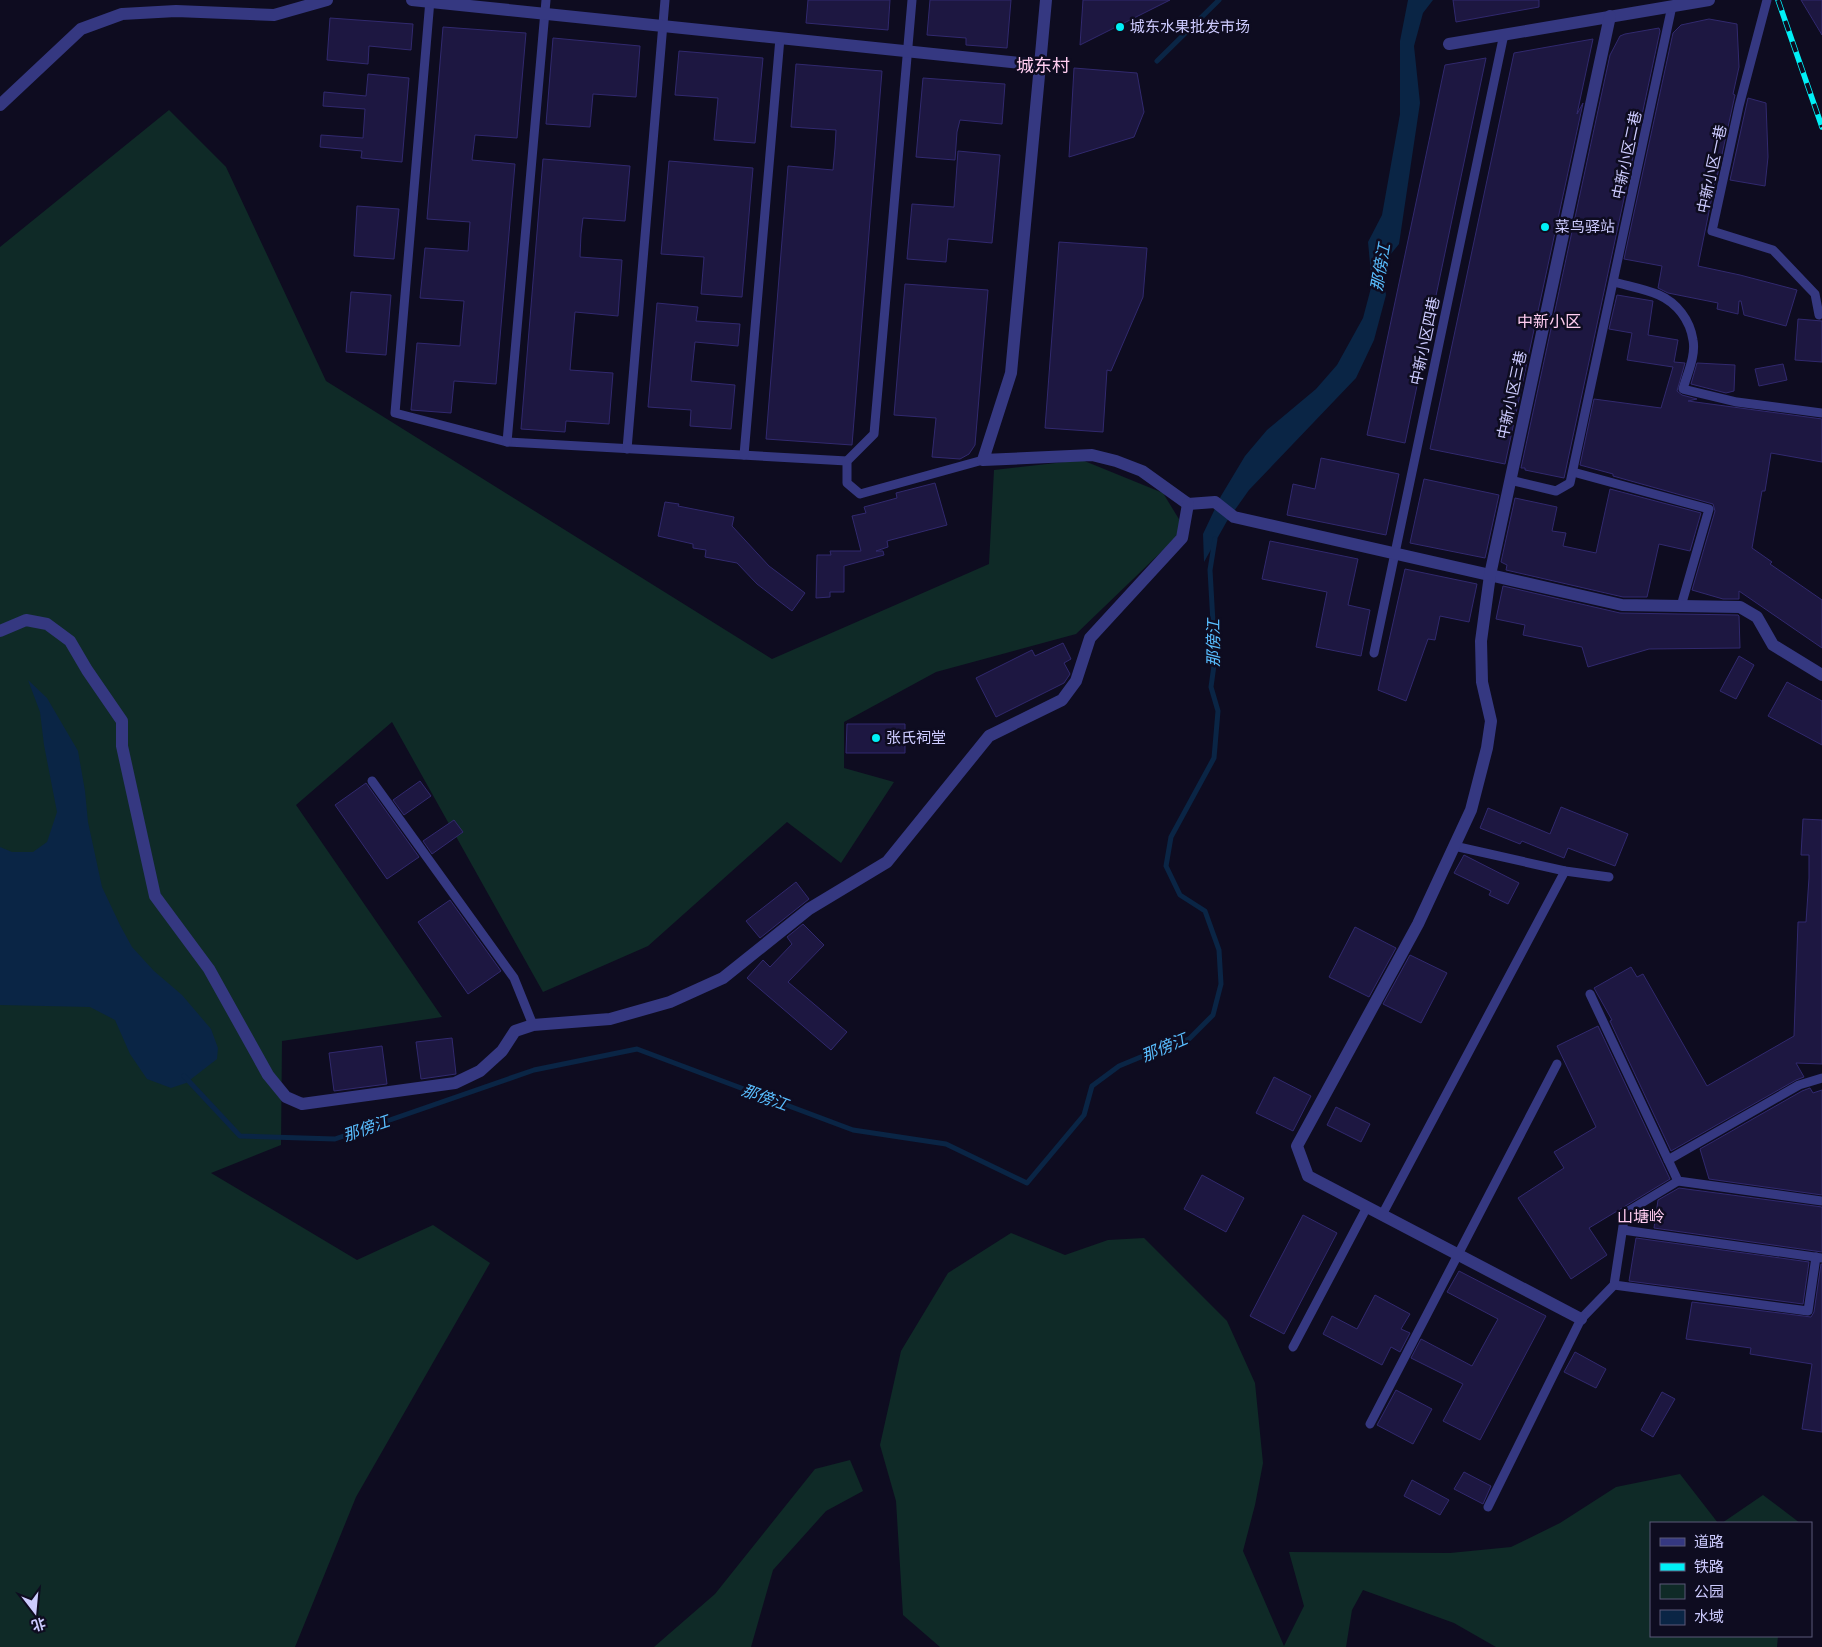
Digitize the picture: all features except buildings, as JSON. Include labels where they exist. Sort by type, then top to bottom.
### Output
[{"type":"street","points":[[0,105],[81,29],[122,14],[176,11],[274,15],[327,0]]},
{"type":"street","points":[[412,0],[1040,65]]},
{"type":"street","points":[[1046,0],[1011,373],[983,460],[1092,455],[1116,461],[1142,471],[1188,504],[1214,502],[1234,517],[1622,605],[1740,607],[1757,618],[1774,645],[1822,675]]},
{"type":"street","points":[[1449,44],[1709,0]]},
{"type":"street","name":"中新小区三巷","points":[[1581,1319],[1308,1176],[1297,1146],[1418,924],[1471,810],[1487,748],[1491,721],[1482,682],[1481,642],[1490,575],[1610,16]]},
{"type":"street","points":[[0,631],[26,620],[47,624],[70,641],[122,722],[122,746],[154,896],[209,969],[268,1075],[286,1097],[302,1104],[454,1083],[480,1071],[502,1051],[514,1031],[533,1025],[610,1019],[679,998],[724,978],[809,909],[887,862],[989,736],[1062,700],[1076,681],[1090,638],[1182,538],[1188,504]]},
{"type":"lane","points":[[508,442],[546,0]]},
{"type":"lane","points":[[627,449],[665,0]]},
{"type":"lane","points":[[912,0],[874,434],[847,461],[847,483],[860,494],[983,460]]},
{"type":"lane","name":"中新小区一巷","points":[[1767,0],[1739,106],[1712,231],[1774,250],[1815,294],[1819,315]]},
{"type":"lane","points":[[430,1],[395,412],[508,442],[847,461]]},
{"type":"lane","name":"中新小区二巷","points":[[1510,480],[1556,491],[1570,484],[1672,6]]},
{"type":"lane","name":"中新小区四巷","points":[[1374,653],[1504,34]]},
{"type":"lane","points":[[744,456],[780,38]]},
{"type":"lane","points":[[1614,282],[1660,295],[1677,306],[1687,320],[1693,341],[1691,361],[1682,390],[1737,402],[1822,413]]},
{"type":"lane","points":[[1573,472],[1709,509],[1681,606]]},
{"type":"lane","points":[[372,781],[514,978],[533,1025]]},
{"type":"lane","points":[[1454,846],[1565,871],[1608,877]]},
{"type":"lane","points":[[1382,1215],[1565,871]]},
{"type":"lane","points":[[1590,994],[1678,1181]]},
{"type":"lane","points":[[1370,1424],[1558,1064]]},
{"type":"lane","points":[[1668,1160],[1799,1085],[1822,1078]]},
{"type":"lane","points":[[1488,1507],[1581,1319],[1614,1285],[1625,1213],[1678,1181],[1822,1201]]},
{"type":"lane","points":[[1293,1347],[1367,1207]]},
{"type":"lane","points":[[1614,1285],[1808,1312],[1819,1257],[1623,1230]]},
{"type":"green space","points":[[169,110],[226,167],[326,381],[772,659],[989,564],[994,470],[1082,460],[1163,493],[1185,529],[1076,634],[936,672],[844,722],[844,768],[894,782],[841,863],[787,822],[648,946],[543,992],[392,722],[296,805],[442,1017],[282,1041],[281,1145],[211,1173],[357,1260],[433,1225],[490,1263],[356,1497],[295,1647],[0,1647],[0,247]]},
{"type":"green space","points":[[1011,1233],[1065,1255],[1108,1240],[1144,1238],[1227,1321],[1255,1383],[1263,1463],[1255,1505],[1243,1551],[1284,1646],[1304,1606],[1289,1552],[1450,1553],[1511,1547],[1560,1523],[1616,1487],[1680,1474],[1717,1522],[1650,1522],[1650,1637],[1778,1637],[1777,1647],[1496,1647],[1454,1623],[1363,1590],[1352,1610],[1346,1647],[940,1647],[903,1615],[896,1501],[880,1445],[901,1351],[948,1273]]},
{"type":"green space","points":[[850,1460],[863,1491],[826,1511],[773,1570],[751,1647],[654,1647],[715,1594],[815,1469]]},
{"type":"green space","points":[[1763,1495],[1799,1522],[1723,1522]]},
{"type":"water","points":[[1408,0],[1433,0],[1423,13],[1414,46],[1420,103],[1399,244],[1382,265],[1386,295],[1374,340],[1356,378],[1249,490],[1227,521],[1204,562],[1203,534],[1221,496],[1245,456],[1267,430],[1316,389],[1337,365],[1363,318],[1372,284],[1368,242],[1382,215],[1400,114],[1400,41]]},
{"type":"water","points":[[28,680],[47,698],[78,751],[88,822],[102,887],[120,925],[132,947],[154,971],[182,995],[211,1029],[218,1048],[217,1059],[186,1083],[171,1088],[147,1079],[130,1054],[115,1020],[90,1007],[0,1005],[0,847],[12,852],[33,852],[47,842],[57,812],[44,745],[40,712]]},
{"type":"waterway","points":[[1157,61],[1219,0]]},
{"type":"waterway","name":"那傍江","points":[[184,1076],[240,1136],[335,1139],[534,1070],[637,1049],[853,1130],[946,1144],[1027,1183],[1084,1115],[1092,1086],[1119,1066],[1189,1039],[1213,1015],[1221,984],[1219,950],[1205,911],[1180,895],[1166,866],[1171,837],[1214,758],[1218,711],[1211,687],[1215,658],[1210,570],[1215,539]]},
{"type":"railway","points":[[1778,0],[1822,127]]},
{"type":"place","name":"城东水果批发市场","points":[[1120,27]]},
{"type":"place","name":"菜鸟驿站","points":[[1545,227]]},
{"type":"place","name":"张氏祠堂","points":[[876,738]]},
{"type":"district","name":"城东村","points":[[1043,66]]},
{"type":"district","name":"中新小区","points":[[1549,321]]},
{"type":"district","name":"山塘岭","points":[[1641,1216]]}]
